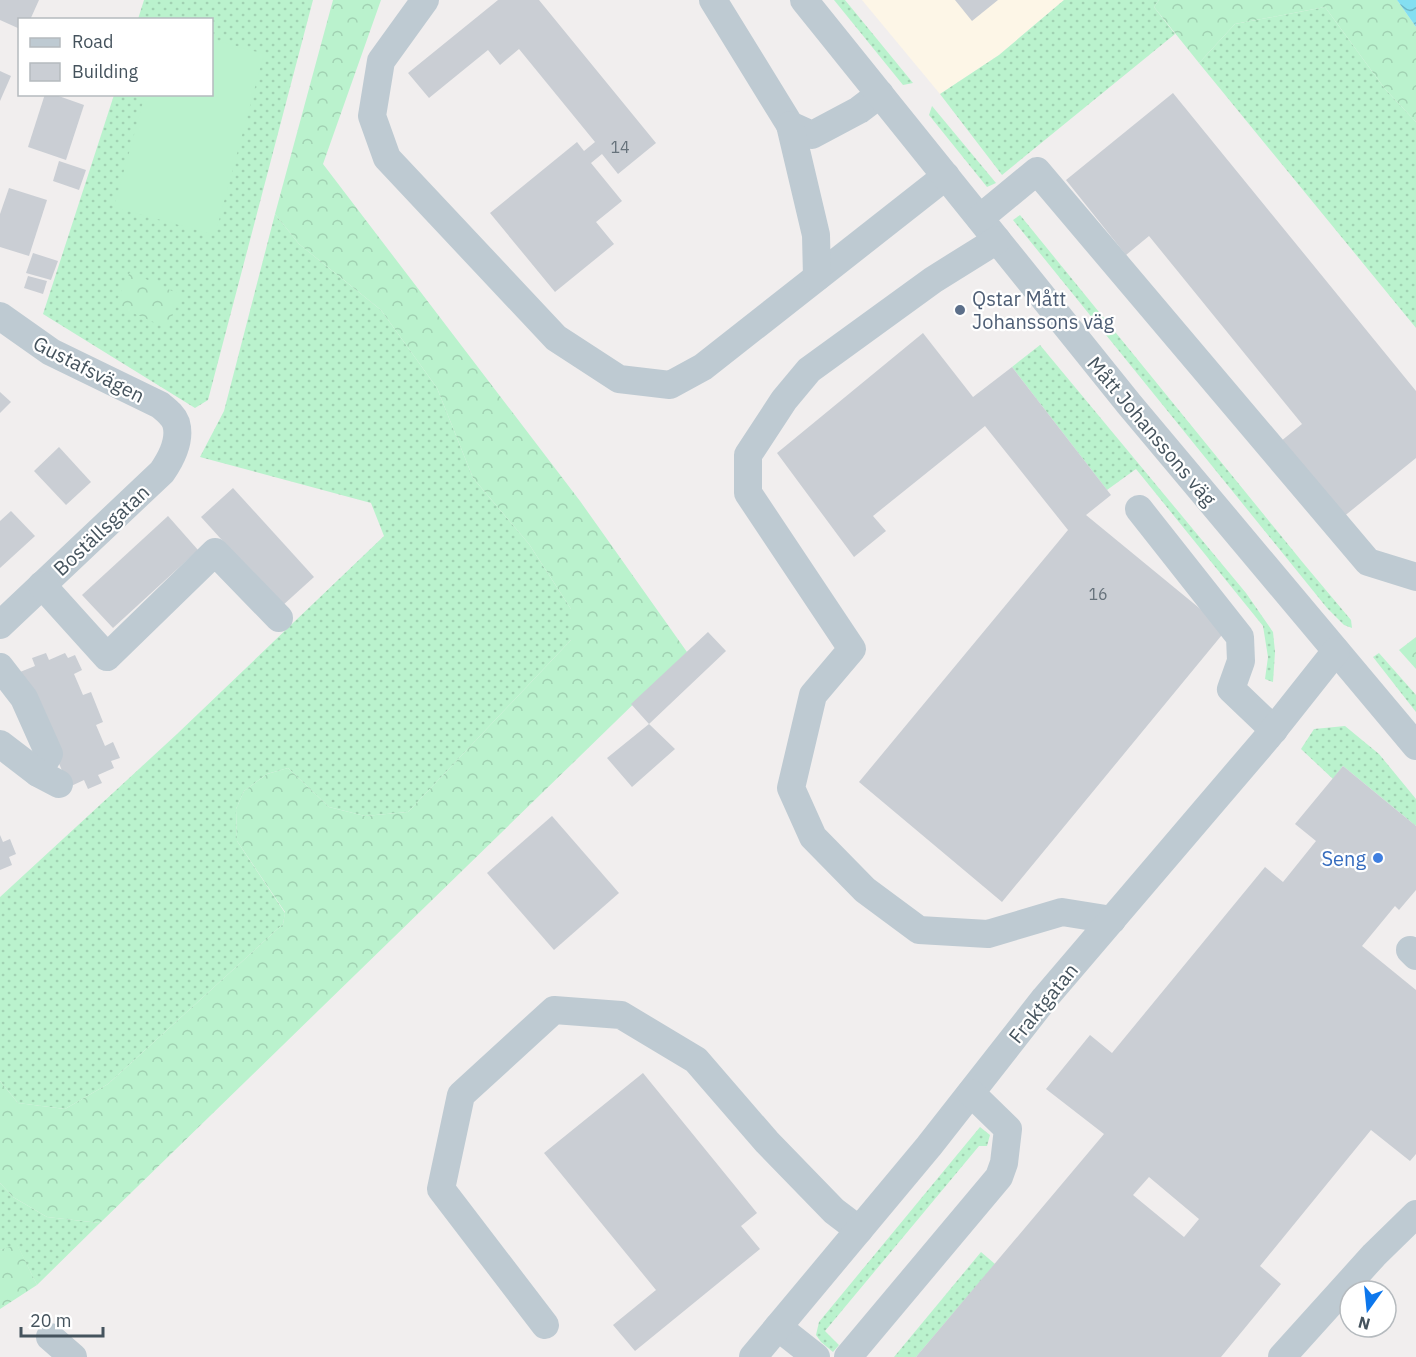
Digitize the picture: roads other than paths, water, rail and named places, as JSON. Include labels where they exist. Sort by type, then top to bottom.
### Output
[{"type":"street","points":[[425,0],[381,61],[372,116],[387,158],[556,338],[619,379],[670,385],[703,367],[946,176]]},
{"type":"street","points":[[713,0],[790,125],[816,235],[817,278]]},
{"type":"street","name":"Mått Johanssons väg","points":[[804,0],[1129,405],[1416,746]]},
{"type":"street","points":[[790,125],[812,135],[859,110],[880,94]]},
{"type":"street","points":[[980,218],[1037,171],[1368,562],[1416,577]]},
{"type":"street","points":[[997,240],[933,280],[809,370],[784,400],[748,455],[748,493],[852,649],[813,695],[791,788],[813,837],[864,891],[919,930],[988,934],[1062,912],[1112,920]]},
{"type":"street","name":"Gustafsvägen","points":[[0,316],[51,352],[160,405],[176,422]]},
{"type":"street","name":"Boställsgatan","points":[[0,625],[162,472],[175,447],[176,422]]},
{"type":"street","points":[[1139,509],[1240,637],[1241,661],[1231,689],[1274,730]]},
{"type":"street","points":[[42,585],[107,657],[215,552],[279,618]]},
{"type":"street","name":"Fraktgatan","points":[[753,1357],[971,1093],[1045,999],[1274,730],[1336,651]]},
{"type":"street","points":[[0,667],[24,699],[49,754],[49,779],[0,744]]},
{"type":"street","points":[[545,1325],[441,1189],[461,1095],[554,1010],[621,1016],[696,1060],[767,1142],[834,1211],[859,1230]]},
{"type":"street","points":[[848,1357],[999,1177],[1004,1164],[1008,1129],[971,1093]]},
{"type":"street","points":[[1282,1357],[1374,1254],[1416,1214]]},
{"type":"street","points":[[778,1327],[816,1357]]},
{"type":"street","points":[[50,1336],[73,1357]]},
{"type":"water","points":[[1397,0],[1416,0],[1416,27]]},
{"type":"place","name":"Qstar Mått Johanssons väg","points":[[960,310]]},
{"type":"place","name":"Seng","points":[[1378,858]]}]
